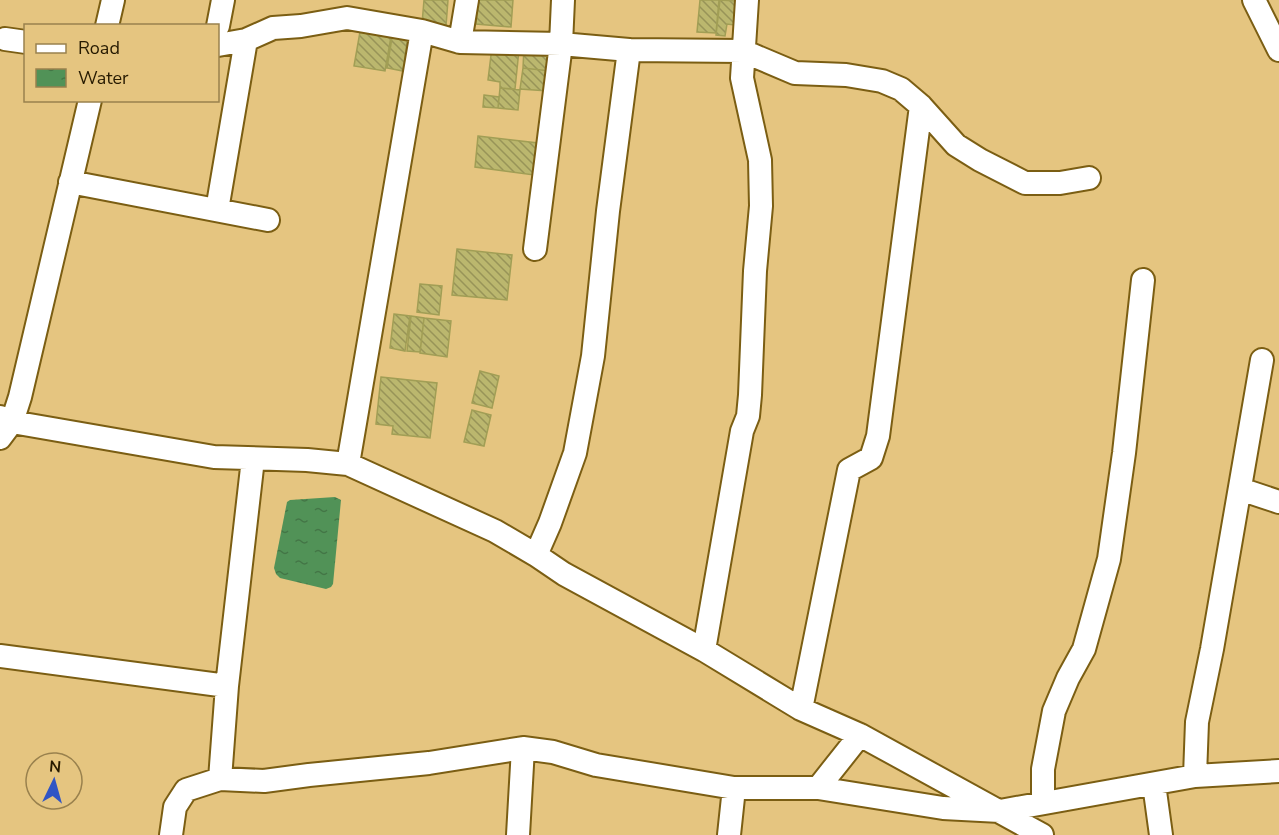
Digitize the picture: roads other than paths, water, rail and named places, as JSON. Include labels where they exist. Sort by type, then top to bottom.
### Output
[{"type":"street","points":[[107,24],[113,0]]},
{"type":"street","points":[[218,24],[223,0]]},
{"type":"street","points":[[460,42],[467,0]]},
{"type":"street","points":[[535,249],[561,44],[563,0]]},
{"type":"street","points":[[704,650],[750,395],[761,195],[760,160],[742,78],[747,0]]},
{"type":"street","points":[[1254,0],[1279,50]]},
{"type":"street","points":[[219,45],[246,40],[273,28],[301,26],[349,9],[460,42],[561,44],[628,50],[743,51],[795,73],[846,75],[882,81],[902,89],[921,106],[956,145],[1024,183],[1060,183],[1089,178]]},
{"type":"street","points":[[348,464],[422,31]]},
{"type":"street","points":[[217,210],[246,40]]},
{"type":"street","points":[[536,555],[575,453],[591,367],[628,50]]},
{"type":"street","points":[[90,102],[20,398],[4,426],[214,457],[307,460],[348,464],[495,531],[564,574],[704,650],[801,709],[860,735],[1000,811],[1022,829],[1042,835]]},
{"type":"street","points":[[801,709],[849,470],[871,458],[878,436],[921,106]]},
{"type":"street","points":[[70,182],[268,220]]},
{"type":"street","points":[[1043,803],[1043,769],[1054,711],[1084,649],[1109,559],[1124,453],[1143,280]]},
{"type":"street","points":[[1195,776],[1197,722],[1263,360]]},
{"type":"street","points":[[220,779],[227,686],[253,459]]},
{"type":"street","points":[[1240,489],[1279,502]]},
{"type":"street","points":[[0,656],[227,686]]},
{"type":"street","points":[[818,788],[860,735]]},
{"type":"street","points":[[171,835],[175,807],[186,790],[220,779],[264,781],[429,763],[524,748],[552,752],[596,765],[734,788],[818,788],[943,808],[1000,811],[1195,776],[1279,771]]},
{"type":"street","points":[[518,835],[524,748]]},
{"type":"street","points":[[1155,784],[1161,835]]},
{"type":"street","points":[[729,835],[734,788]]},
{"type":"water","points":[[335,497],[341,500],[331,587],[326,589],[280,578],[274,568],[287,502]]}]
